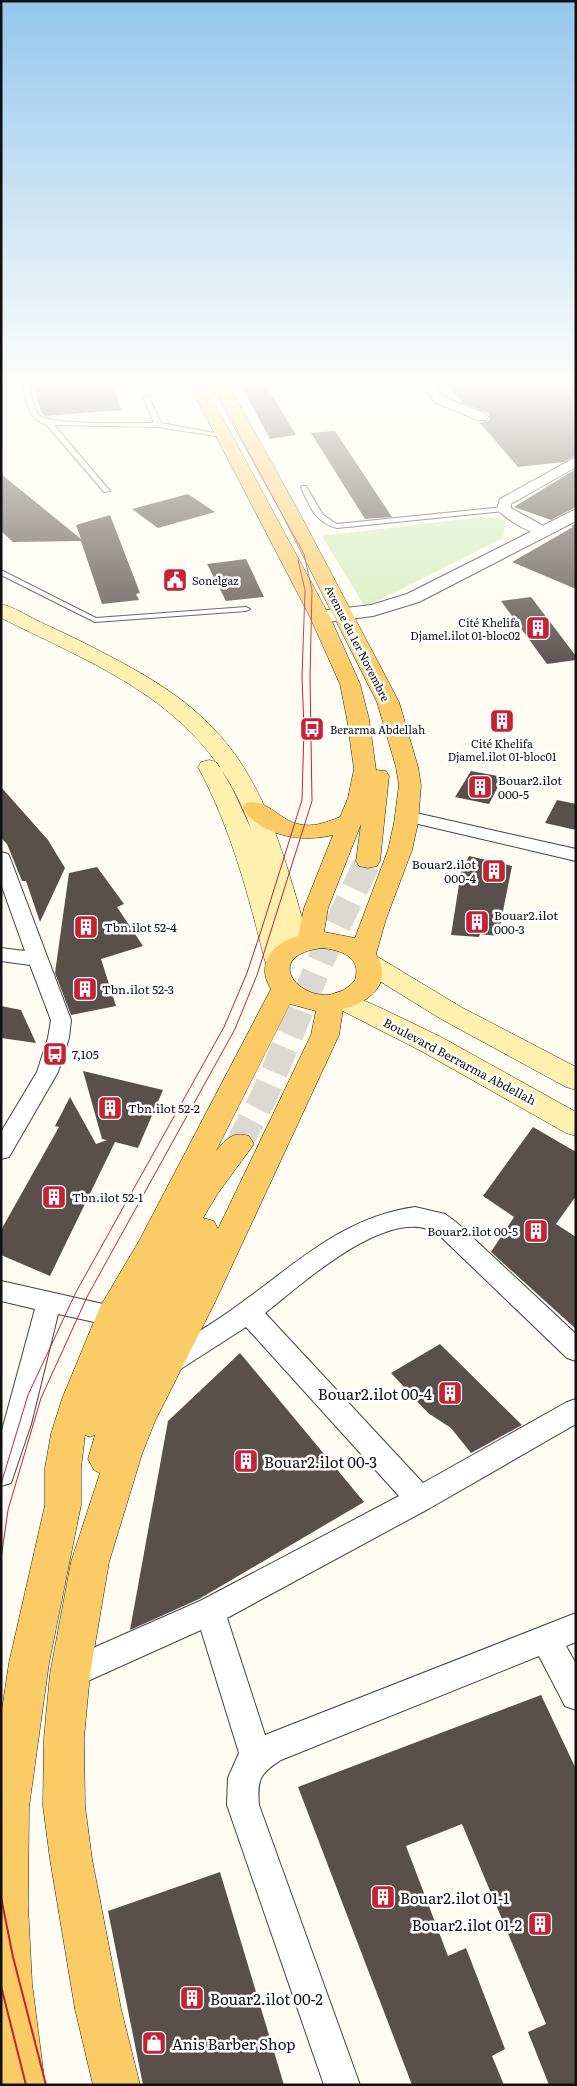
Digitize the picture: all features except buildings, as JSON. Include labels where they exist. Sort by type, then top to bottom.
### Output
[{"type":"main road","name":"Avenue du 1er Novembre","points":[[63,1505],[63,1468],[68,1434],[112,1316],[150,1250],[316,908],[359,798],[365,769],[358,719],[350,684],[320,617],[245,477]]},
{"type":"main road","name":"Avenue du 1er Novembre","points":[[270,477],[388,702],[410,785],[400,850],[373,919],[366,958]]},
{"type":"main road","points":[[1,610],[122,671],[158,693],[202,729],[215,743],[254,808],[274,866],[292,959]]},
{"type":"main road","points":[[1,626],[117,685],[142,702],[187,739],[206,762],[225,795],[292,959],[305,1000],[336,1001],[354,996],[369,981],[370,972],[366,958]]},
{"type":"main road","points":[[350,684],[373,728],[379,748],[379,768],[368,861],[389,806],[395,781],[397,733]]},
{"type":"main road","points":[[254,808],[274,823],[302,831],[320,832],[350,821]]},
{"type":"main road","points":[[292,959],[322,940],[345,944],[451,1013],[576,1080]]},
{"type":"main road","points":[[117,2085],[98,2009],[71,1859],[64,1806],[64,1738],[70,1674],[90,1562],[107,1505],[132,1434],[199,1302],[325,1035],[336,1001]]},
{"type":"main road","name":"Boulevard Berrarma Abdellah","points":[[336,1001],[383,1019],[485,1072],[576,1125]]},
{"type":"main road","points":[[22,2085],[9,1983],[6,1906],[8,1807],[29,1663],[63,1505],[80,1446],[99,1399],[202,1193],[228,1156],[239,1144],[223,1188],[152,1340],[115,1425],[105,1464],[104,1485],[107,1505]]},
{"type":"street","points":[[544,532],[526,524],[504,509],[505,502],[548,477]]},
{"type":"street","points":[[320,617],[373,610],[413,598],[576,514]]},
{"type":"street","points":[[406,816],[576,855]]},
{"type":"street","points":[[1,858],[61,1020],[60,1034],[48,1072],[1,1151]]},
{"type":"street","points":[[1,954],[38,959]]},
{"type":"street","points":[[166,1365],[248,1312],[352,1236],[398,1218],[420,1216],[438,1221],[463,1242],[576,1350]]},
{"type":"street","points":[[1,1291],[112,1316]]},
{"type":"street","points":[[1,1474],[18,1424],[49,1302]]},
{"type":"street","points":[[248,1312],[420,1499]]},
{"type":"street","points":[[70,1674],[210,1610],[420,1499],[576,1410]]},
{"type":"street","points":[[210,1610],[256,1757]]},
{"type":"street","points":[[342,2085],[243,1805],[241,1785],[246,1769],[256,1757],[270,1748],[576,1627]]},
{"type":"street","points":[[546,1639],[576,1695]]},
{"type":"lane","points":[[95,477],[106,491]]},
{"type":"lane","points":[[304,487],[316,511],[324,521],[337,526],[504,509]]},
{"type":"lane","points":[[1,572],[95,620],[246,609]]},
{"type":"green space","points":[[481,517],[506,519],[503,538],[365,607],[322,536]]},
{"type":"tunnel","points":[[239,1144],[266,1092],[321,960],[368,861]]},
{"type":"tram line","points":[[1,1559],[8,1510],[41,1398],[88,1295],[235,1029],[257,975],[312,801],[310,677],[312,590],[304,554],[262,477]]},
{"type":"tram line","points":[[1,1484],[28,1395],[76,1292],[224,1027],[247,973],[261,931],[302,800],[304,729],[302,677],[305,590],[298,560]]},
{"type":"tram line","points":[[1,1897],[13,1957],[46,2085]]},
{"type":"tram line","points":[[1,1986],[26,2085]]},
{"type":"place","name":"Sonelgaz","points":[[175,580]]},
{"type":"place","name":"Cité Khelifa Djamel.ilot 01-bloc02","points":[[538,628]]},
{"type":"place","name":"Cité Khelifa Djamel.ilot 01-bloc01","points":[[502,721]]},
{"type":"place","name":"Berarma Abdellah","points":[[312,729]]},
{"type":"place","name":"Bouar2.ilot 000-5","points":[[480,787]]},
{"type":"place","name":"Bouar2.ilot 000-4","points":[[494,871]]},
{"type":"place","name":"Bouar2.ilot 000-3","points":[[477,922]]},
{"type":"place","name":"Tbn.ilot 52-4","points":[[86,927]]},
{"type":"place","name":"Tbn.ilot 52-3","points":[[85,989]]},
{"type":"place","name":"7,105","points":[[55,1054]]},
{"type":"place","name":"Tbn.ilot 52-2","points":[[110,1108]]},
{"type":"place","name":"Tbn.ilot 52-1","points":[[54,1197]]},
{"type":"place","name":"Bouar2.ilot 00-5","points":[[536,1231]]},
{"type":"place","name":"Bouar2.ilot 00-4","points":[[450,1393]]},
{"type":"place","name":"Bouar2.ilot 00-3","points":[[246,1461]]},
{"type":"place","name":"Bouar2.ilot 01-1","points":[[383,1897]]},
{"type":"place","name":"Bouar2.ilot 01-2","points":[[540,1924]]},
{"type":"place","name":"Bouar2.ilot 00-2","points":[[192,1998]]},
{"type":"place","name":"Anis Barber Shop","points":[[154,2043]]}]
